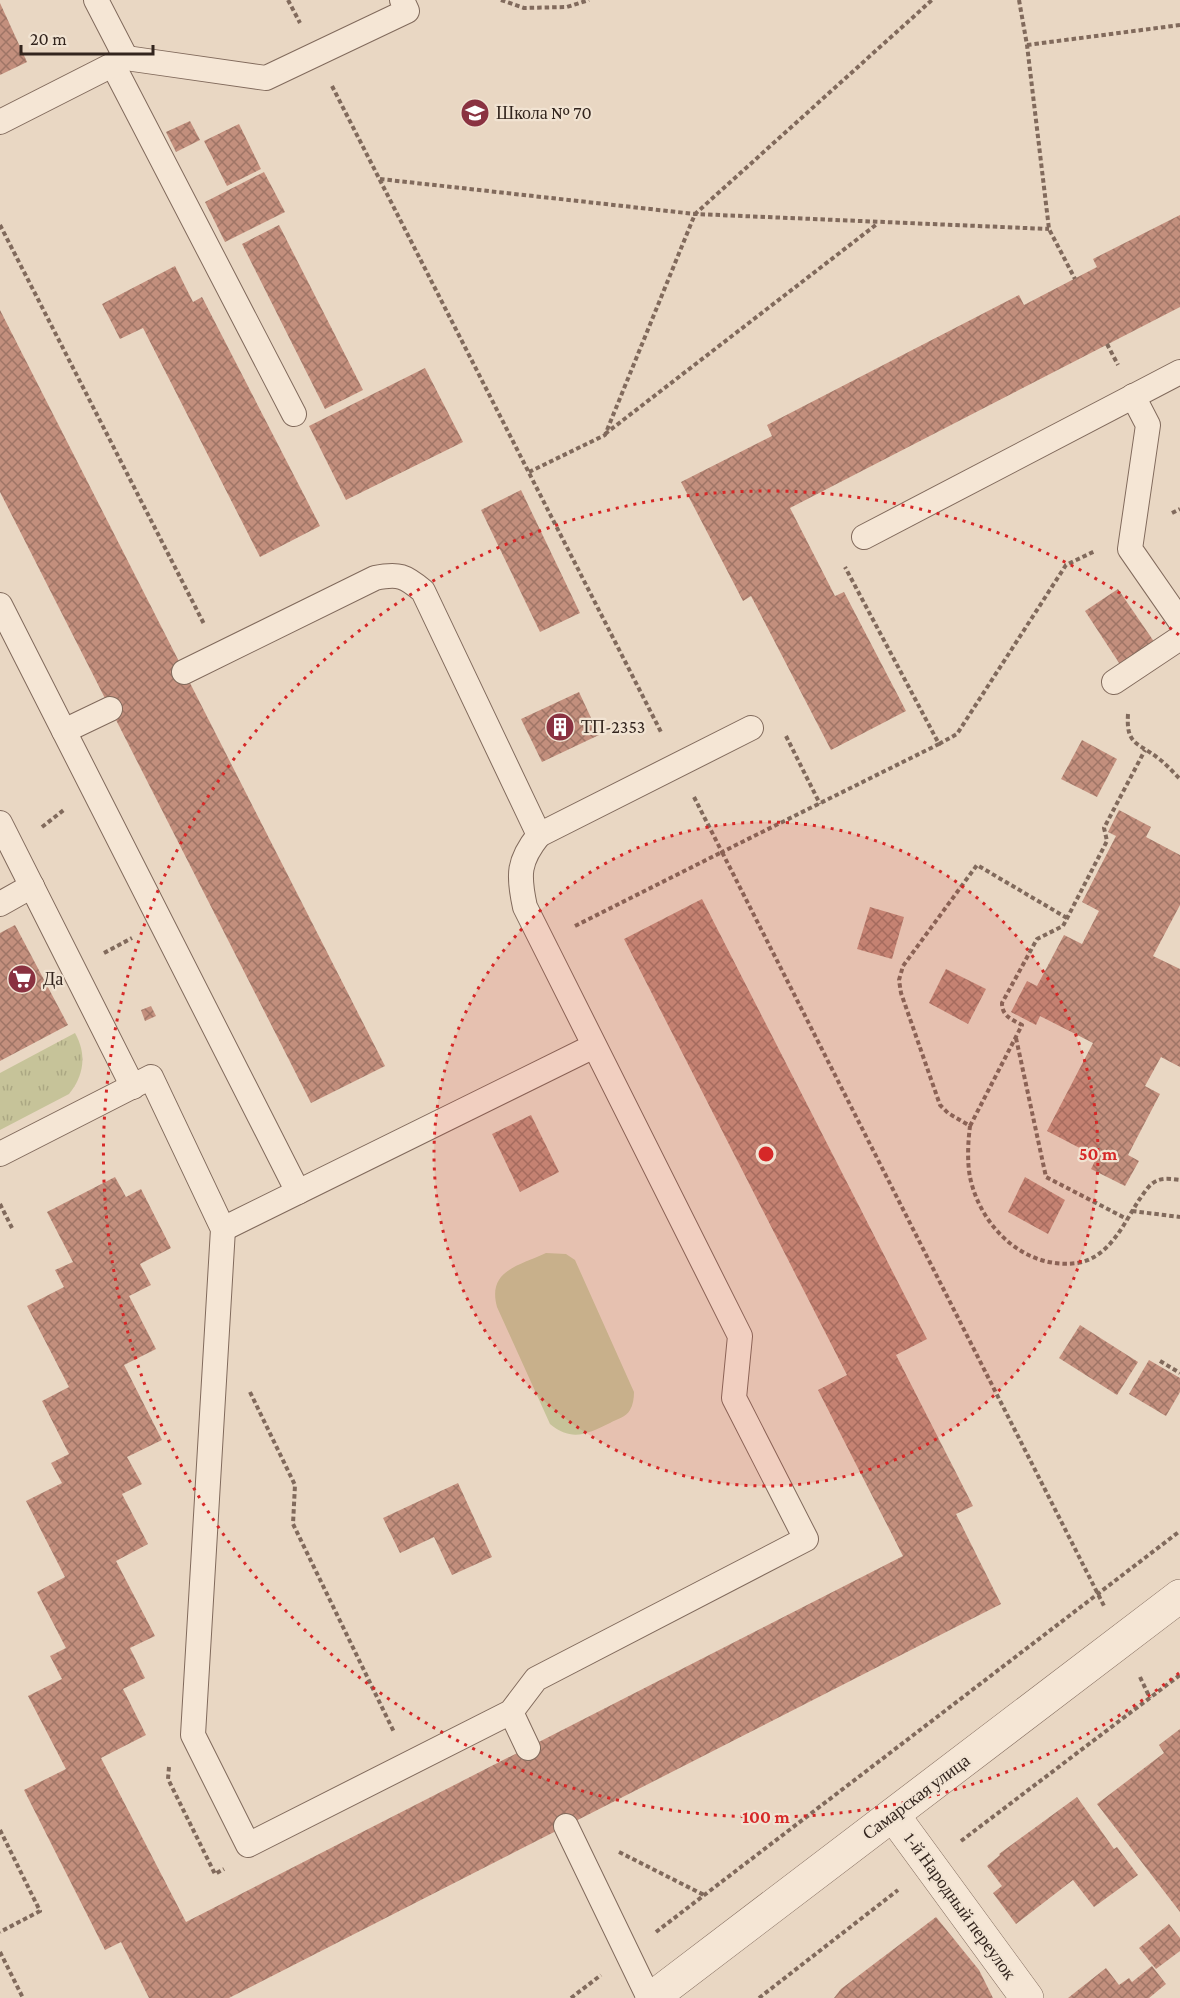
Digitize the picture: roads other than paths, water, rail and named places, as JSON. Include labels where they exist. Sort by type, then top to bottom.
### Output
[{"type":"street","name":"Самарская улица","points":[[651,1998],[1180,1596]]},
{"type":"street","name":"1-й Народный переулок","points":[[893,1815],[1027,1998]]},
{"type":"lane","points":[[96,0],[120,61],[294,414]]},
{"type":"lane","points":[[0,122],[120,61],[266,78],[407,11],[402,0]]},
{"type":"lane","points":[[864,537],[1180,372]]},
{"type":"lane","points":[[1133,396],[1148,425],[1130,549],[1180,621]]},
{"type":"lane","points":[[184,672],[375,578],[393,574],[408,578],[423,591],[539,835]]},
{"type":"lane","points":[[0,605],[298,1192]]},
{"type":"lane","points":[[1116,681],[1180,638]]},
{"type":"lane","points":[[64,731],[110,709]]},
{"type":"lane","points":[[0,1154],[151,1077],[223,1229],[193,1735],[248,1845],[512,1712],[536,1679],[806,1539],[734,1398],[740,1336],[525,907],[519,881],[522,861],[539,835],[751,728]]},
{"type":"lane","points":[[0,823],[134,1087]]},
{"type":"lane","points":[[0,903],[32,886]]},
{"type":"lane","points":[[223,1229],[594,1046]]},
{"type":"lane","points":[[512,1712],[528,1748]]},
{"type":"lane","points":[[566,1826],[651,1998]]},
{"type":"place","name":"Школа № 70","points":[[475,113]]},
{"type":"place","name":"ТП-2353","points":[[560,727]]},
{"type":"place","name":"Да","points":[[22,979]]}]
